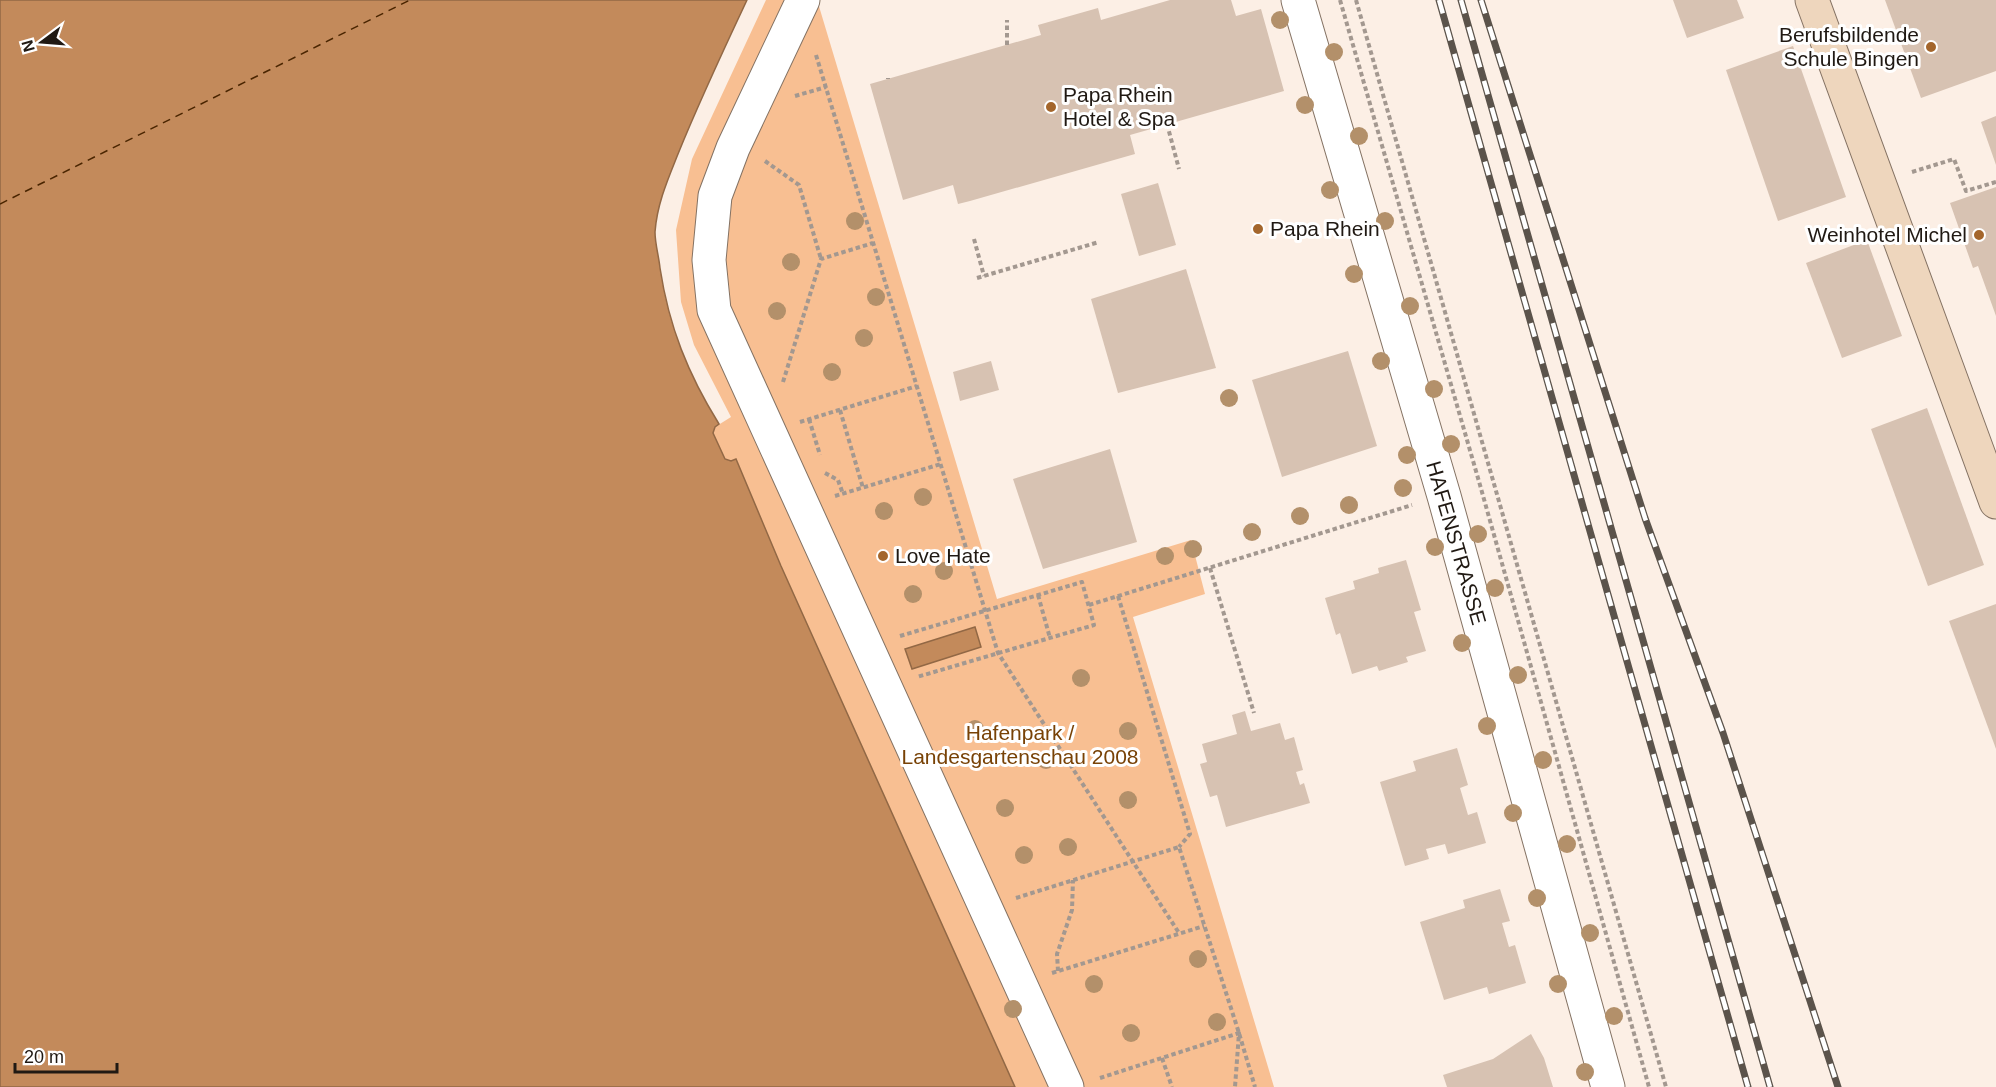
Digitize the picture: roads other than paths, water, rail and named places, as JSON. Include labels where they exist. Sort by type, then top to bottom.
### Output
[{"type":"main road","points":[[1812,0],[1996,502]]},
{"type":"street","name":"HAFENSTRASSE","points":[[1298,0],[1444,496],[1608,1087]]},
{"type":"street","points":[[802,2],[736,141],[715,196],[709,260],[714,310],[1019,983],[1080,1083]]},
{"type":"railway","points":[[1439,0],[1748,1087]]},
{"type":"railway","points":[[1461,0],[1770,1087]]},
{"type":"railway","points":[[1481,0],[1645,518],[1723,733],[1838,1087]]},
{"type":"place","name":"Berufsbildende Schule Bingen","points":[[1931,47]]},
{"type":"place","name":"Papa Rhein Hotel & Spa","points":[[1051,107]]},
{"type":"place","name":"Papa Rhein","points":[[1258,229]]},
{"type":"place","name":"Weinhotel Michel","points":[[1979,235]]},
{"type":"place","name":"Love Hate","points":[[883,556]]},
{"type":"park label","name":"Hafenpark / Landesgartenschau 2008","points":[[1020,745]]}]
